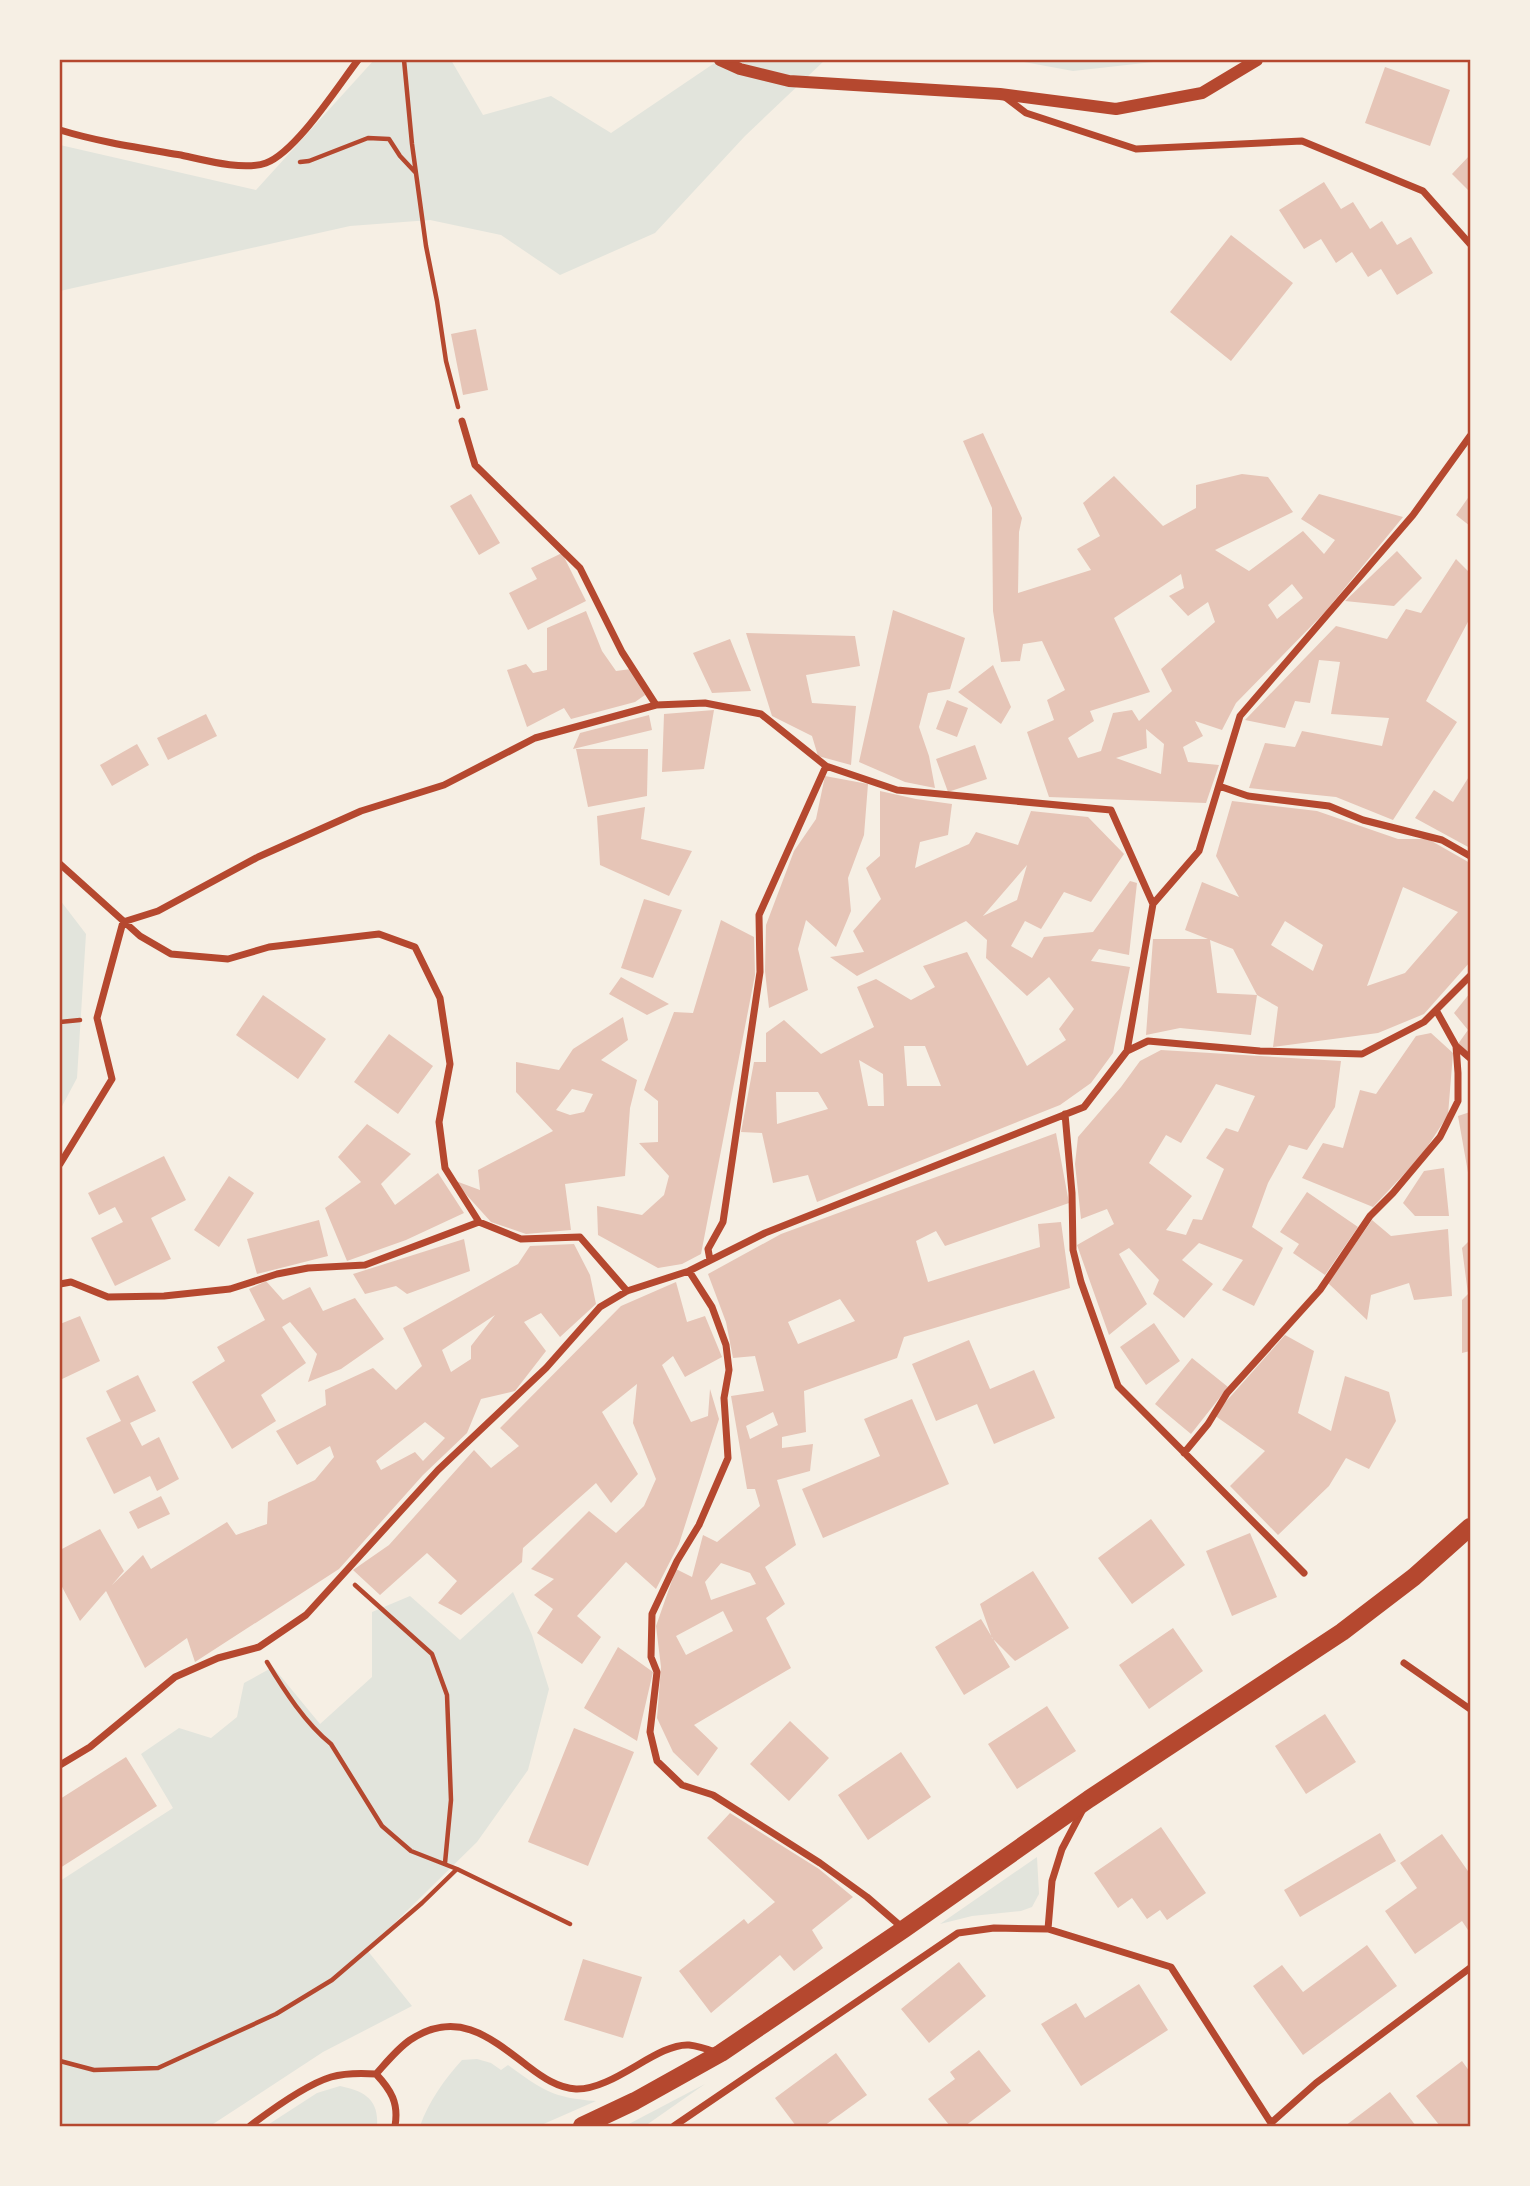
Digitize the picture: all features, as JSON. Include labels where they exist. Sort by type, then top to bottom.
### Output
[{"type":"main road","points":[[582,2126],[635,2101],[721,2053],[1089,1799],[1342,1632],[1414,1577],[1471,1527]]},
{"type":"street","points":[[60,130],[90,139],[234,165],[265,164],[283,153],[322,109],[358,60]]},
{"type":"street","points":[[720,60],[740,69],[789,81],[1000,94],[1116,110],[1202,93],[1256,60]]},
{"type":"street","points":[[1000,94],[1026,113],[1136,149],[1302,141],[1423,191],[1471,244]]},
{"type":"street","points":[[462,421],[475,465],[580,568],[622,652],[656,705]]},
{"type":"street","points":[[1127,1051],[1153,904],[1199,851],[1240,716],[1413,516],[1471,436]]},
{"type":"street","points":[[123,922],[158,911],[258,857],[361,811],[444,785],[535,738],[656,705],[705,703],[761,714],[826,766],[897,790],[1111,810],[1153,904]]},
{"type":"street","points":[[710,1260],[708,1249],[723,1222],[760,972],[760,915],[826,766]]},
{"type":"street","points":[[1219,786],[1248,796],[1329,806],[1363,820],[1442,840],[1471,856]]},
{"type":"street","points":[[60,864],[140,936],[171,954],[228,959],[270,947],[379,934],[415,947],[440,998],[450,1063],[439,1122],[445,1168],[479,1222],[521,1239],[580,1237],[627,1291]]},
{"type":"street","points":[[60,1164],[112,1079],[97,1018],[123,922]]},
{"type":"street","points":[[60,1765],[90,1747],[175,1677],[218,1658],[259,1647],[306,1615],[438,1470],[546,1368],[600,1307],[627,1291],[690,1270],[765,1233],[1084,1107],[1127,1051],[1148,1041],[1260,1051],[1362,1054],[1424,1022],[1471,976]]},
{"type":"street","points":[[1436,1010],[1457,1046],[1471,1058]]},
{"type":"street","points":[[1184,1453],[1208,1424],[1233,1385],[1320,1290],[1370,1216],[1394,1193],[1440,1136],[1458,1101],[1457,1046]]},
{"type":"street","points":[[1065,1114],[1072,1193],[1073,1250],[1081,1282],[1118,1386],[1304,1573]]},
{"type":"street","points":[[60,1284],[71,1282],[108,1297],[164,1296],[230,1289],[276,1274],[308,1268],[365,1265],[479,1222]]},
{"type":"street","points":[[690,1270],[712,1307],[726,1345],[729,1370],[724,1398],[728,1458],[699,1525],[677,1561],[652,1614],[652,1657],[657,1672],[650,1732],[657,1761],[682,1786],[713,1795],[820,1863],[867,1896],[904,1929]]},
{"type":"street","points":[[1404,1663],[1471,1709]]},
{"type":"street","points":[[1048,1929],[1052,1881],[1062,1849],[1089,1799]]},
{"type":"street","points":[[674,2126],[958,1933],[994,1928],[1048,1929],[1171,1967],[1272,2125],[1315,2083],[1471,1968]]},
{"type":"street","points":[[376,2074],[408,2041],[437,2026],[456,2026],[472,2030],[553,2083],[575,2089],[595,2087],[667,2051],[688,2045],[721,2053]]},
{"type":"street","points":[[250,2126],[309,2087],[331,2077],[356,2073],[376,2074],[391,2091],[396,2118],[394,2126]]},
{"type":"path","points":[[404,60],[426,246],[446,361],[462,421]]},
{"type":"path","points":[[298,163],[368,138],[389,139],[400,156],[416,172]]},
{"type":"path","points":[[344,1575],[432,1654],[447,1695],[452,1800],[445,1863]]},
{"type":"path","points":[[259,1647],[300,1711],[331,1744],[382,1826],[411,1851],[445,1863],[570,1924]]},
{"type":"path","points":[[60,2061],[94,2070],[158,2068],[265,2019],[332,1980],[422,1903],[457,1869]]},
{"type":"shaded area","points":[[374,60],[451,60],[483,115],[551,96],[611,133],[719,60],[825,60],[745,136],[655,233],[560,275],[501,235],[430,220],[350,226],[60,291],[60,145],[256,190]]},
{"type":"shaded area","points":[[1013,60],[1171,60],[1073,71]]},
{"type":"shaded area","points":[[60,900],[86,934],[77,1078],[60,1110]]},
{"type":"shaded area","points":[[513,1592],[532,1635],[549,1689],[528,1770],[477,1842],[367,1950],[412,2006],[323,2052],[210,2126],[60,2126],[60,1881],[173,1808],[141,1754],[179,1728],[211,1738],[237,1717],[244,1683],[273,1667],[320,1724],[372,1677],[372,1612],[410,1596],[460,1640]]},
{"type":"shaded area","points":[[1037,1857],[1039,1894],[1032,1907],[940,1924]]},
{"type":"shaded area","points":[[477,2059],[491,2063],[501,2070],[508,2065],[539,2087],[558,2095],[596,2101],[539,2126],[420,2126],[432,2099],[455,2068],[462,2060]]},
{"type":"shaded area","points":[[705,2084],[645,2126],[625,2126]]},
{"type":"shaded area","points":[[340,2086],[368,2098],[375,2109],[377,2126],[266,2126],[317,2093]]},
{"type":"building","points":[[1385,67],[1450,90],[1430,146],[1365,123]]},
{"type":"building","points":[[1470,155],[1470,192],[1452,174]]},
{"type":"building","points":[[1324,182],[1341,209],[1353,202],[1370,229],[1382,221],[1397,245],[1411,237],[1433,273],[1397,295],[1381,269],[1368,277],[1352,252],[1336,263],[1321,239],[1304,249],[1279,210]]},
{"type":"building","points":[[1231,235],[1293,283],[1231,361],[1170,312]]},
{"type":"building","points":[[476,329],[488,390],[463,395],[451,334]]},
{"type":"building","points":[[983,433],[1022,518],[1019,532],[1018,593],[1091,570],[1077,549],[1100,536],[1083,503],[1114,476],[1163,526],[1196,508],[1196,485],[1242,474],[1268,477],[1293,512],[1215,550],[1249,571],[1303,531],[1324,554],[1335,540],[1301,519],[1319,494],[1403,517],[1325,612],[1236,703],[1222,730],[1195,721],[1203,736],[1183,747],[1188,762],[1219,765],[1206,803],[1049,797],[1027,732],[1054,720],[1047,700],[1065,690],[1042,641],[1023,644],[1020,661],[1001,662],[993,611],[992,508],[963,441]],"holes":[[[1181,574],[1184,588],[1169,596],[1188,616],[1208,602],[1215,622],[1161,669],[1172,691],[1139,721],[1132,710],[1113,713],[1101,751],[1078,758],[1068,738],[1094,721],[1090,711],[1150,692],[1114,618]],[[1292,584],[1303,598],[1277,619],[1268,605]],[[1146,729],[1164,744],[1161,774],[1116,758],[1147,748]]]},
{"type":"building","points":[[471,494],[500,543],[479,555],[450,506]]},
{"type":"building","points":[[1470,495],[1470,526],[1456,515]]},
{"type":"building","points":[[1397,551],[1422,578],[1394,606],[1345,601]]},
{"type":"building","points":[[562,553],[586,601],[528,630],[509,593],[537,579],[531,568]]},
{"type":"building","points":[[1456,559],[1470,573],[1470,618],[1426,701],[1457,722],[1393,820],[1336,797],[1249,788],[1265,743],[1295,747],[1302,731],[1382,746],[1389,718],[1331,714],[1340,662],[1319,660],[1310,703],[1295,701],[1285,728],[1245,720],[1336,626],[1387,639],[1406,609],[1421,613]]},
{"type":"building","points":[[893,610],[965,638],[950,689],[928,693],[919,727],[929,756],[935,788],[905,782],[859,762]]},
{"type":"building","points":[[586,611],[602,651],[616,671],[631,669],[645,695],[635,702],[571,719],[564,708],[527,727],[507,670],[526,664],[533,673],[547,670],[547,628]]},
{"type":"building","points":[[746,633],[855,636],[860,666],[806,675],[812,703],[856,706],[851,765],[818,756],[812,736],[772,716]]},
{"type":"building","points":[[730,639],[751,691],[712,693],[693,653]]},
{"type":"building","points":[[993,665],[1011,707],[1001,724],[958,692]]},
{"type":"building","points":[[947,700],[968,708],[957,737],[936,729]]},
{"type":"building","points":[[714,710],[704,769],[662,772],[664,714]]},
{"type":"building","points":[[206,714],[217,736],[168,760],[157,738]]},
{"type":"building","points":[[649,715],[652,730],[573,749],[580,733]]},
{"type":"building","points":[[137,744],[149,765],[112,786],[100,765]]},
{"type":"building","points":[[975,745],[987,779],[948,792],[936,759]]},
{"type":"building","points":[[576,749],[648,749],[647,796],[588,807]]},
{"type":"building","points":[[1470,775],[1470,848],[1415,818],[1434,790],[1453,802]]},
{"type":"building","points":[[825,776],[868,784],[864,835],[848,878],[851,911],[836,947],[806,920],[798,949],[808,990],[769,1008],[765,971],[766,925],[794,851],[816,819]]},
{"type":"building","points":[[880,791],[952,804],[948,835],[920,842],[915,868],[969,844],[976,832],[1018,845],[1031,811],[1088,817],[1124,854],[1091,902],[1064,892],[1041,929],[1025,921],[1011,946],[1032,958],[1044,937],[1093,932],[1130,881],[1137,883],[1129,955],[1099,949],[1091,961],[1130,967],[1113,1053],[1091,1083],[1060,1105],[817,1202],[808,1175],[773,1183],[762,1133],[741,1132],[754,1062],[766,1062],[766,1033],[784,1020],[821,1054],[874,1027],[857,987],[876,979],[911,1000],[935,987],[923,966],[967,952],[1027,1066],[1066,1040],[1059,1029],[1074,1009],[1049,977],[1027,996],[986,958],[987,940],[966,921],[857,976],[830,957],[864,952],[853,931],[881,899],[866,868],[880,856]],"holes":[[[1027,865],[1017,900],[983,916]],[[904,1046],[925,1046],[941,1086],[907,1086]],[[859,1060],[883,1074],[884,1106],[868,1106]],[[776,1092],[818,1092],[828,1109],[777,1124]]]},
{"type":"building","points":[[1232,801],[1317,811],[1398,839],[1428,839],[1470,863],[1470,962],[1424,1014],[1378,1033],[1273,1047],[1278,1007],[1257,995],[1251,1035],[1180,1028],[1146,1035],[1153,939],[1208,939],[1185,930],[1202,882],[1239,897],[1216,856]],"holes":[[[1403,887],[1458,912],[1405,973],[1367,986]],[[1285,921],[1323,945],[1313,971],[1271,945]],[[1210,940],[1233,949],[1257,995],[1217,993]]]},
{"type":"building","points":[[645,807],[641,839],[692,851],[669,896],[600,865],[597,816]]},
{"type":"building","points":[[644,899],[682,910],[653,978],[621,968]]},
{"type":"building","points":[[721,920],[754,937],[755,975],[701,1254],[682,1264],[658,1268],[598,1235],[597,1206],[642,1215],[664,1195],[669,1176],[639,1143],[658,1142],[658,1101],[644,1090],[674,1012],[693,1013]]},
{"type":"building","points":[[621,977],[669,1004],[647,1015],[609,994]]},
{"type":"building","points":[[1470,993],[1470,1053],[1458,1044],[1468,1030],[1454,1013]]},
{"type":"building","points":[[263,995],[326,1039],[298,1079],[236,1035]]},
{"type":"building","points":[[623,1017],[628,1040],[601,1060],[637,1080],[630,1108],[625,1176],[565,1184],[571,1230],[526,1234],[491,1222],[453,1180],[480,1190],[478,1170],[553,1131],[516,1092],[516,1062],[559,1070],[573,1049]],"holes":[[[572,1089],[593,1094],[584,1112],[570,1115],[556,1110]]]},
{"type":"building","points":[[1431,1033],[1453,1053],[1448,1115],[1422,1155],[1373,1207],[1302,1178],[1323,1143],[1343,1148],[1360,1090],[1376,1094],[1416,1036]]},
{"type":"building","points":[[389,1034],[433,1066],[398,1114],[354,1082]]},
{"type":"building","points":[[1161,1050],[1341,1061],[1335,1107],[1307,1150],[1289,1145],[1268,1183],[1252,1227],[1283,1248],[1254,1306],[1222,1290],[1243,1260],[1199,1243],[1182,1260],[1213,1284],[1184,1318],[1153,1294],[1159,1280],[1129,1248],[1119,1254],[1147,1304],[1109,1335],[1077,1245],[1114,1224],[1107,1209],[1081,1219],[1075,1164],[1078,1137],[1140,1061]],"holes":[[[1216,1084],[1255,1096],[1238,1132],[1226,1128],[1206,1158],[1224,1169],[1202,1220],[1193,1219],[1186,1235],[1166,1230],[1192,1196],[1149,1163],[1166,1135],[1181,1143]]]},
{"type":"building","points":[[1470,1112],[1470,1178],[1469,1178],[1458,1116]]},
{"type":"building","points":[[367,1124],[411,1154],[381,1184],[395,1205],[438,1173],[464,1213],[406,1240],[347,1261],[325,1208],[361,1182],[338,1157]]},
{"type":"building","points":[[1056,1133],[1069,1203],[945,1246],[936,1231],[916,1241],[928,1282],[1040,1247],[1038,1224],[1061,1222],[1070,1288],[904,1337],[897,1358],[804,1391],[806,1432],[782,1437],[782,1448],[813,1444],[810,1471],[777,1480],[796,1545],[765,1567],[785,1604],[766,1618],[791,1668],[694,1725],[718,1748],[698,1776],[673,1752],[657,1718],[661,1667],[656,1626],[676,1569],[692,1577],[703,1535],[717,1542],[760,1506],[755,1489],[747,1489],[731,1396],[764,1391],[755,1356],[733,1358],[726,1322],[708,1274],[781,1234]],"holes":[[[840,1299],[855,1321],[798,1344],[788,1322]],[[773,1412],[778,1425],[750,1439],[746,1426]],[[721,1563],[750,1573],[756,1584],[711,1600],[705,1582]],[[723,1611],[733,1631],[686,1655],[676,1636]]]},
{"type":"building","points":[[164,1156],[186,1200],[151,1218],[171,1259],[115,1286],[91,1238],[123,1222],[115,1207],[99,1215],[88,1193]]},
{"type":"building","points":[[1444,1168],[1449,1216],[1415,1216],[1403,1203],[1424,1171]]},
{"type":"building","points":[[229,1176],[254,1193],[219,1247],[194,1230]]},
{"type":"building","points":[[1307,1192],[1358,1227],[1325,1275],[1293,1253],[1299,1244],[1280,1232]]},
{"type":"building","points":[[319,1220],[328,1256],[257,1274],[247,1239]]},
{"type":"building","points":[[1372,1220],[1391,1236],[1448,1229],[1452,1296],[1414,1300],[1409,1283],[1371,1295],[1367,1320],[1328,1283]]},
{"type":"building","points":[[464,1239],[470,1271],[407,1294],[396,1286],[365,1294],[353,1274]]},
{"type":"building","points":[[1470,1240],[1470,1351],[1462,1353],[1462,1300],[1468,1294],[1462,1248]]},
{"type":"building","points":[[574,1244],[590,1275],[596,1304],[560,1337],[541,1313],[524,1322],[546,1351],[515,1391],[481,1399],[467,1433],[423,1475],[339,1569],[195,1662],[187,1638],[145,1668],[106,1591],[80,1621],[60,1583],[60,1550],[100,1529],[124,1571],[112,1585],[143,1555],[151,1569],[227,1522],[236,1535],[267,1524],[268,1502],[315,1480],[334,1457],[330,1446],[297,1465],[276,1431],[326,1405],[325,1390],[373,1368],[396,1390],[422,1366],[403,1328],[518,1264],[530,1246]],"holes":[[[495,1315],[471,1346],[471,1359],[451,1372],[442,1350]],[[425,1422],[445,1438],[423,1461],[415,1452],[381,1470],[376,1461]]]},
{"type":"building","points":[[266,1281],[283,1300],[310,1287],[323,1311],[355,1298],[384,1339],[341,1369],[308,1382],[317,1354],[290,1322],[282,1327],[306,1363],[261,1395],[276,1421],[232,1449],[192,1382],[225,1361],[217,1347],[265,1320],[249,1289]]},
{"type":"building","points":[[676,1282],[687,1322],[705,1316],[722,1357],[685,1377],[673,1356],[662,1365],[691,1422],[708,1416],[710,1389],[719,1419],[679,1544],[656,1589],[626,1562],[577,1616],[601,1637],[582,1664],[537,1633],[553,1609],[534,1595],[554,1579],[531,1569],[589,1511],[616,1533],[644,1506],[656,1479],[633,1423],[637,1384],[602,1412],[638,1474],[611,1503],[596,1483],[523,1548],[522,1562],[461,1615],[438,1603],[457,1581],[427,1553],[380,1595],[353,1570],[389,1545],[474,1450],[491,1468],[519,1446],[500,1428],[621,1306]]},
{"type":"building","points":[[80,1316],[100,1361],[60,1380],[60,1324]]},
{"type":"building","points":[[1154,1323],[1180,1361],[1146,1385],[1120,1347]]},
{"type":"building","points":[[1285,1335],[1314,1351],[1298,1413],[1331,1431],[1345,1376],[1389,1392],[1396,1421],[1369,1469],[1346,1458],[1329,1486],[1278,1535],[1230,1486],[1265,1451],[1214,1415]]},
{"type":"building","points":[[969,1340],[990,1389],[1034,1370],[1055,1418],[994,1444],[977,1404],[936,1421],[912,1364]]},
{"type":"building","points":[[1192,1358],[1228,1387],[1191,1434],[1155,1404]]},
{"type":"building","points":[[138,1375],[156,1411],[130,1423],[142,1446],[159,1437],[179,1479],[157,1491],[150,1476],[114,1494],[86,1438],[121,1421],[106,1391]]},
{"type":"building","points":[[912,1399],[949,1484],[823,1538],[802,1489],[880,1456],[864,1419]]},
{"type":"building","points":[[161,1496],[170,1514],[138,1529],[129,1512]]},
{"type":"building","points":[[1151,1519],[1185,1565],[1132,1604],[1098,1558]]},
{"type":"building","points":[[1250,1533],[1277,1597],[1232,1616],[1206,1551]]},
{"type":"building","points":[[1033,1571],[1069,1628],[1015,1661],[992,1638],[980,1604]]},
{"type":"building","points":[[981,1619],[1010,1667],[964,1695],[935,1647]]},
{"type":"building","points":[[1173,1628],[1203,1671],[1149,1709],[1119,1665]]},
{"type":"building","points":[[618,1647],[653,1672],[637,1741],[584,1708]]},
{"type":"building","points":[[1047,1706],[1076,1751],[1017,1789],[988,1744]]},
{"type":"building","points":[[1325,1714],[1356,1762],[1306,1794],[1275,1746]]},
{"type":"building","points":[[790,1721],[829,1758],[789,1801],[750,1764]]},
{"type":"building","points":[[574,1728],[634,1752],[588,1866],[528,1842]]},
{"type":"building","points":[[901,1752],[931,1797],[868,1840],[838,1795]]},
{"type":"building","points":[[126,1757],[157,1806],[60,1868],[60,1799]]},
{"type":"building","points":[[730,1813],[819,1869],[853,1897],[812,1930],[823,1948],[794,1971],[780,1955],[711,2013],[679,1971],[744,1919],[748,1924],[775,1902],[707,1838]]},
{"type":"building","points":[[1161,1827],[1206,1893],[1167,1920],[1160,1910],[1147,1919],[1132,1898],[1118,1908],[1094,1873]]},
{"type":"building","points":[[1380,1833],[1396,1861],[1300,1917],[1284,1890]]},
{"type":"building","points":[[1442,1834],[1470,1874],[1470,1933],[1462,1921],[1415,1954],[1385,1911],[1417,1888],[1400,1863]]},
{"type":"building","points":[[1367,1945],[1397,1986],[1303,2055],[1253,1986],[1282,1965],[1303,1992]]},
{"type":"building","points":[[583,1959],[642,1977],[623,2038],[564,2020]]},
{"type":"building","points":[[959,1962],[986,1996],[929,2043],[901,2009]]},
{"type":"building","points":[[1139,1984],[1168,2030],[1081,2086],[1041,2024],[1076,2003],[1085,2018]]},
{"type":"building","points":[[979,2050],[1011,2091],[965,2126],[950,2126],[928,2099],[955,2079],[950,2072]]},
{"type":"building","points":[[836,2053],[867,2095],[824,2126],[796,2126],[775,2098]]},
{"type":"building","points":[[1462,2061],[1470,2072],[1470,2126],[1440,2126],[1416,2096]]},
{"type":"building","points":[[1390,2092],[1416,2126],[1345,2126]]}]
